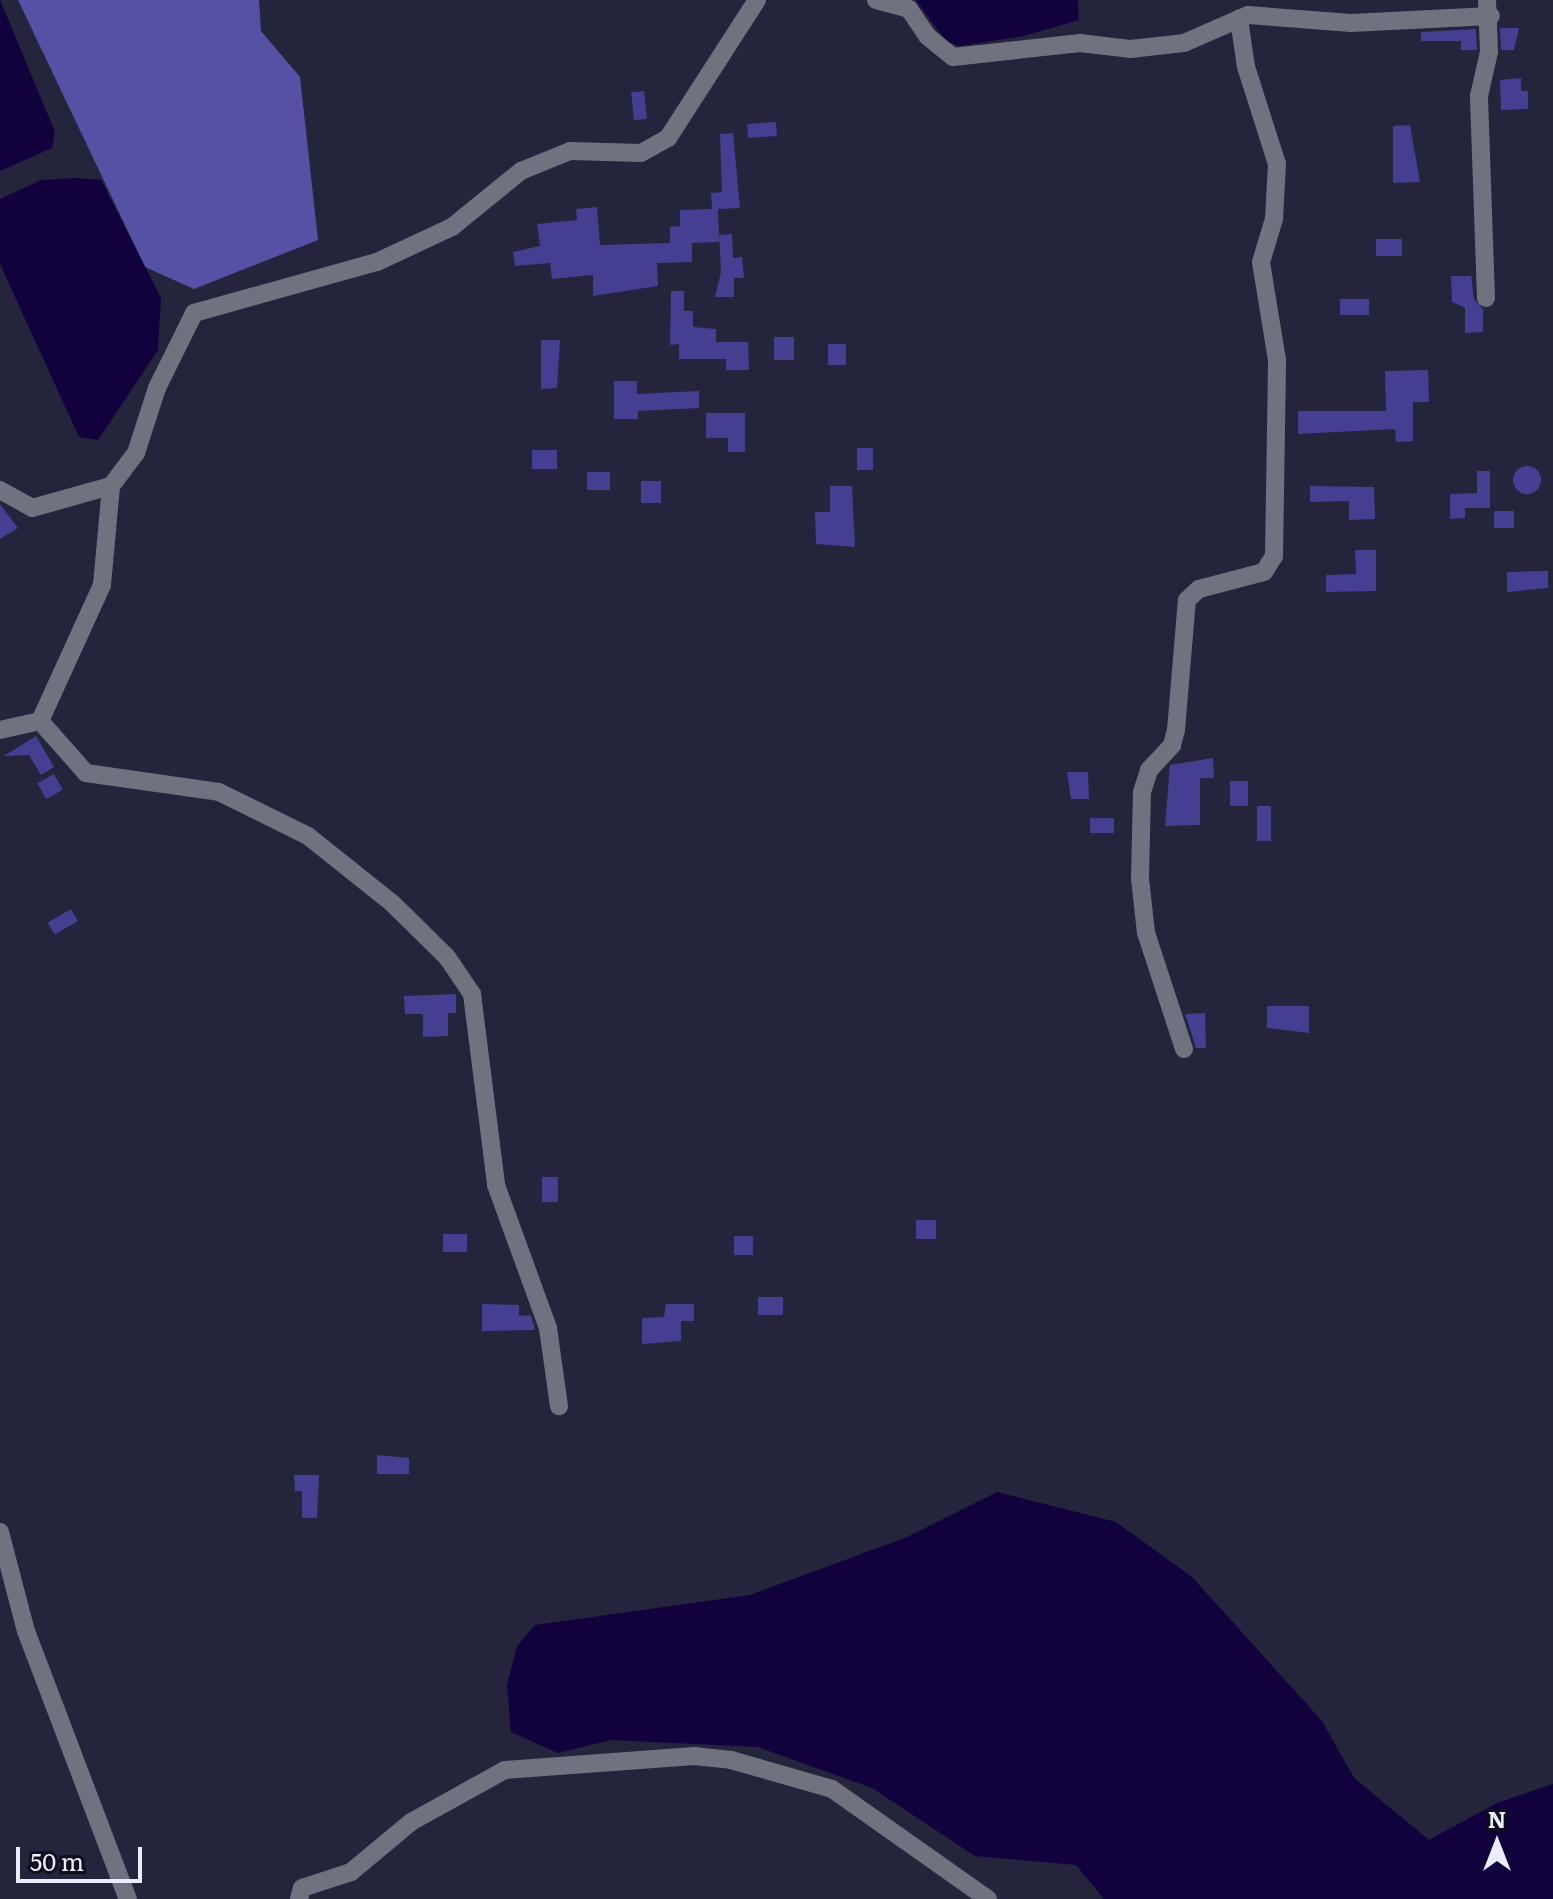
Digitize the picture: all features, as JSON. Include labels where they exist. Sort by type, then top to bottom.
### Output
[{"type":"street","points":[[40,721],[102,585],[111,486],[136,453],[157,388],[194,313],[377,262],[452,227],[521,171],[570,151],[641,153],[668,138],[757,0]]},
{"type":"street","points":[[876,0],[909,9],[927,36],[953,57],[1080,43],[1130,49],[1184,43],[1245,11],[1351,23],[1489,8],[1479,96],[1486,298]]},
{"type":"street","points":[[1184,1049],[1146,933],[1140,879],[1142,792],[1149,770],[1172,745],[1176,730],[1187,600],[1199,589],[1264,572],[1274,556],[1277,360],[1261,262],[1274,219],[1277,164],[1246,67],[1245,11]]},
{"type":"street","points":[[0,490],[32,508],[111,486]]},
{"type":"street","points":[[0,730],[40,721]]},
{"type":"street","points":[[40,721],[86,773],[219,792],[308,836],[392,903],[447,957],[472,994],[496,1185],[544,1313],[559,1406]]},
{"type":"street","points":[[0,1532],[26,1631],[128,1899]]},
{"type":"street","points":[[299,1899],[302,1888],[351,1872],[411,1822],[505,1770],[694,1756],[731,1760],[832,1789],[988,1899]]},
{"type":"shaded area","points":[[0,0],[55,132],[52,148],[0,171]]},
{"type":"shaded area","points":[[18,0],[259,0],[261,31],[300,77],[318,240],[194,289],[145,267]]},
{"type":"shaded area","points":[[916,0],[1078,0],[1079,20],[1024,36],[959,46],[946,41]]},
{"type":"shaded area","points":[[41,180],[101,180],[161,298],[158,350],[98,440],[79,437],[0,264],[0,199]]},
{"type":"shaded area","points":[[997,1492],[1116,1522],[1192,1577],[1322,1721],[1354,1778],[1429,1840],[1497,1803],[1553,1784],[1553,1899],[1104,1899],[1076,1865],[975,1856],[872,1788],[758,1747],[611,1740],[558,1753],[511,1732],[507,1685],[517,1646],[535,1625],[750,1595],[905,1538]]},
{"type":"building","points":[[1500,28],[1519,28],[1514,50],[1501,50]]},
{"type":"building","points":[[1476,29],[1477,50],[1461,50],[1461,41],[1421,41],[1421,32]]},
{"type":"building","points":[[1521,78],[1521,91],[1528,91],[1528,109],[1501,110],[1500,80]]},
{"type":"building","points":[[644,91],[647,119],[634,120],[631,92]]},
{"type":"building","points":[[776,122],[777,136],[748,138],[747,124]]},
{"type":"building","points":[[1410,125],[1420,182],[1393,183],[1393,126]]},
{"type":"building","points":[[733,133],[740,208],[718,209],[719,242],[692,243],[692,262],[657,263],[658,286],[593,296],[593,275],[552,279],[550,263],[515,266],[513,252],[540,246],[537,224],[577,220],[576,209],[597,207],[600,245],[670,243],[670,227],[680,226],[680,210],[712,209],[711,193],[722,192],[720,134]]},
{"type":"building","points":[[732,234],[733,258],[742,257],[744,278],[734,278],[734,297],[715,297],[721,272],[719,235]]},
{"type":"building","points":[[1376,239],[1402,239],[1402,256],[1376,256]]},
{"type":"building","points":[[1470,265],[1474,299],[1483,309],[1483,332],[1465,333],[1465,308],[1452,302],[1451,276],[1471,276]]},
{"type":"building","points":[[671,291],[684,291],[684,311],[693,311],[693,327],[716,329],[716,342],[748,342],[749,370],[726,370],[726,359],[679,359],[679,344],[670,345]]},
{"type":"building","points":[[1340,299],[1369,299],[1369,315],[1340,315]]},
{"type":"building","points":[[774,337],[794,337],[794,360],[774,360]]},
{"type":"building","points":[[541,340],[560,340],[557,388],[541,389]]},
{"type":"building","points":[[828,344],[846,344],[846,365],[828,365]]},
{"type":"building","points":[[1428,370],[1429,402],[1413,402],[1413,441],[1396,442],[1395,429],[1298,434],[1298,411],[1386,411],[1385,371]]},
{"type":"building","points":[[614,381],[637,381],[637,394],[699,391],[699,408],[638,411],[638,419],[614,419]]},
{"type":"building","points":[[706,413],[745,413],[745,452],[728,452],[728,438],[706,438]]},
{"type":"building","points":[[857,448],[873,448],[873,470],[857,470]]},
{"type":"building","points":[[532,450],[557,450],[557,469],[532,469]]},
{"type":"building","points":[[1527,466],[1537,470],[1541,480],[1537,490],[1527,494],[1517,490],[1513,480],[1517,470]]},
{"type":"building","points":[[1477,471],[1490,471],[1490,508],[1465,508],[1465,518],[1450,519],[1450,494],[1477,493]]},
{"type":"building","points":[[587,472],[610,472],[610,490],[587,490]]},
{"type":"building","points":[[641,481],[661,481],[661,503],[641,503]]},
{"type":"building","points":[[830,486],[852,486],[855,547],[816,544],[815,512],[830,512]]},
{"type":"building","points":[[1310,486],[1374,487],[1375,519],[1349,520],[1349,501],[1310,502]]},
{"type":"building","points":[[0,504],[18,528],[0,539]]},
{"type":"building","points":[[1494,511],[1514,511],[1514,528],[1494,528]]},
{"type":"building","points":[[1355,550],[1376,550],[1376,591],[1326,592],[1326,575],[1356,574]]},
{"type":"building","points":[[1548,571],[1548,588],[1507,592],[1507,572]]},
{"type":"building","points":[[36,736],[54,767],[41,775],[29,755],[4,756]]},
{"type":"building","points":[[1213,758],[1214,778],[1200,778],[1200,825],[1165,826],[1170,765]]},
{"type":"building","points":[[1067,772],[1088,772],[1089,799],[1071,799]]},
{"type":"building","points":[[54,774],[63,790],[46,799],[37,783]]},
{"type":"building","points":[[1230,781],[1248,781],[1248,806],[1230,806]]},
{"type":"building","points":[[1257,806],[1271,806],[1271,841],[1257,841]]},
{"type":"building","points":[[1090,818],[1114,818],[1114,833],[1090,833]]},
{"type":"building","points":[[71,909],[78,921],[55,935],[48,922]]},
{"type":"building","points":[[456,994],[456,1013],[448,1013],[448,1036],[423,1037],[423,1014],[405,1014],[404,996]]},
{"type":"building","points":[[1267,1006],[1309,1006],[1309,1033],[1267,1028]]},
{"type":"building","points":[[1205,1013],[1206,1048],[1196,1048],[1185,1014]]},
{"type":"building","points":[[542,1177],[558,1177],[558,1202],[542,1202]]},
{"type":"building","points":[[916,1220],[936,1220],[936,1239],[916,1239]]},
{"type":"building","points":[[443,1234],[467,1234],[467,1252],[443,1252]]},
{"type":"building","points":[[734,1236],[753,1236],[753,1255],[734,1255]]},
{"type":"building","points":[[758,1297],[783,1297],[783,1315],[758,1315]]},
{"type":"building","points":[[482,1304],[519,1305],[519,1316],[531,1315],[535,1330],[482,1331]]},
{"type":"building","points":[[666,1304],[694,1304],[694,1321],[681,1321],[681,1341],[642,1344],[642,1318],[664,1317]]},
{"type":"building","points":[[377,1455],[409,1458],[409,1474],[377,1474]]},
{"type":"building","points":[[294,1475],[319,1475],[317,1518],[302,1518],[302,1491],[295,1491]]}]
